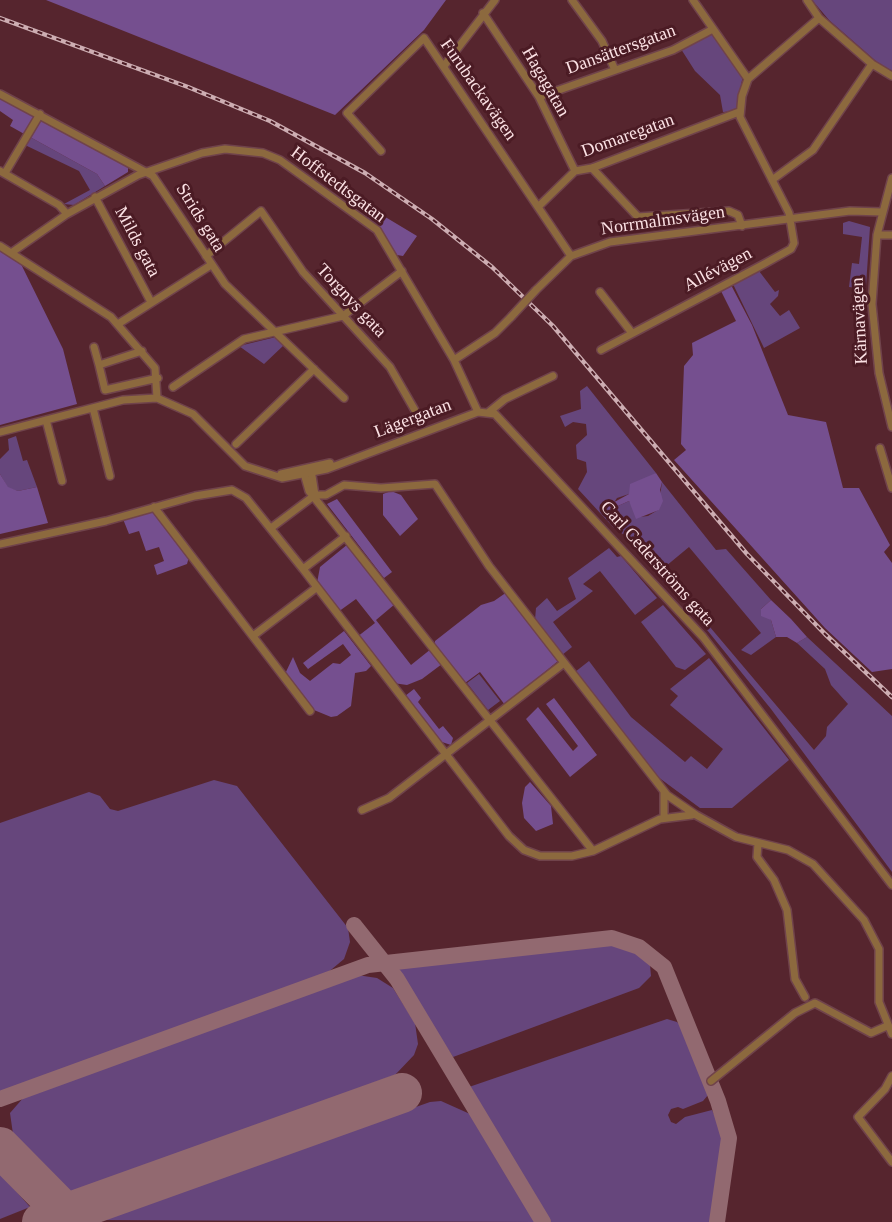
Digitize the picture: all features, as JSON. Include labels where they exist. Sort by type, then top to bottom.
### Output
[{"type":"street","points":[[444,66],[495,0]]},
{"type":"street","points":[[572,0],[602,41],[615,71]]},
{"type":"street","points":[[693,0],[748,79]]},
{"type":"street","points":[[807,0],[819,18],[872,64],[892,76]]},
{"type":"street","name":"Hagagatan","points":[[483,13],[539,97],[575,171]]},
{"type":"street","points":[[791,218],[746,131],[740,112],[748,79],[819,18]]},
{"type":"street","name":"Dansättersgatan","points":[[539,97],[673,50],[713,29]]},
{"type":"street","name":"Furubackavägen","points":[[382,151],[347,113],[424,38],[572,256]]},
{"type":"street","points":[[772,180],[813,150],[872,64]]},
{"type":"street","name":"Strids gata","points":[[0,94],[147,172],[161,186],[211,265],[230,289],[344,398]]},
{"type":"street","name":"Domaregatan","points":[[539,206],[575,171],[592,168],[740,112]]},
{"type":"street","points":[[40,114],[2,172],[59,205],[67,214]]},
{"type":"street","name":"Hoffstedtsgatan","points":[[11,253],[95,197],[147,172],[202,153],[225,149],[264,153],[280,160],[372,226],[402,271]]},
{"type":"street","points":[[592,168],[638,217],[729,211],[738,215],[742,226]]},
{"type":"street","points":[[881,212],[892,178]]},
{"type":"street","name":"Milds gata","points":[[95,197],[151,302]]},
{"type":"street","name":"Torgnys gata","points":[[205,256],[261,211],[303,272],[390,367],[417,414]]},
{"type":"street","name":"Norrmalmsvägen","points":[[454,360],[495,333],[572,256],[610,242],[850,211],[881,212]]},
{"type":"street","name":"Kärnavägen","points":[[881,212],[872,279],[873,330],[882,389],[892,427]]},
{"type":"street","name":"Allévägen","points":[[601,349],[791,249],[794,241],[791,218]]},
{"type":"street","points":[[877,234],[892,235]]},
{"type":"street","points":[[0,246],[103,311],[142,351],[155,368],[158,378],[157,398],[132,399],[0,432]]},
{"type":"street","points":[[118,324],[211,265]]},
{"type":"street","points":[[173,387],[239,341],[343,316],[402,271],[454,360],[478,412],[489,412],[505,399],[553,376]]},
{"type":"street","points":[[600,292],[632,333]]},
{"type":"street","points":[[94,346],[105,390],[158,378]]},
{"type":"street","points":[[99,365],[142,351]]},
{"type":"street","points":[[236,444],[314,369]]},
{"type":"street","name":"Lägergatan","points":[[157,398],[192,414],[234,457],[262,474],[307,472],[359,456],[478,412]]},
{"type":"street","points":[[93,408],[110,475]]},
{"type":"street","name":"Carl Cederströms gata","points":[[489,412],[499,417],[703,638],[892,885]]},
{"type":"street","points":[[46,420],[62,481]]},
{"type":"street","points":[[880,447],[890,472],[892,488]]},
{"type":"street","points":[[307,472],[315,495],[593,851]]},
{"type":"street","points":[[271,528],[315,495],[326,495],[349,484],[381,488],[435,484],[489,566],[664,791],[695,815],[736,837],[788,850],[813,864],[864,920],[879,949],[879,1002],[892,1034]]},
{"type":"street","points":[[0,544],[233,490],[246,498],[271,528],[509,836],[524,850],[549,857],[593,851],[664,817],[695,815]]},
{"type":"street","points":[[154,507],[310,711]]},
{"type":"street","points":[[303,569],[346,536]]},
{"type":"street","points":[[253,636],[316,588]]},
{"type":"street","points":[[362,810],[389,798],[564,663]]},
{"type":"street","points":[[664,791],[664,817]]},
{"type":"street","points":[[758,843],[757,857],[774,880],[787,910],[795,979],[805,997]]},
{"type":"street","points":[[710,1081],[795,1013],[814,1003],[871,1032],[887,1026]]},
{"type":"street","points":[[892,1076],[878,1098],[858,1117],[892,1162]]},
{"type":"shaded area","points":[[46,0],[446,0],[424,30],[335,115]]},
{"type":"shaded area","points":[[812,0],[892,0],[892,71],[877,62],[829,20]]},
{"type":"shaded area","points":[[708,34],[712,35],[743,75],[736,111],[723,112],[720,95],[695,71],[681,49]]},
{"type":"shaded area","points":[[0,98],[37,116],[26,135],[10,126],[13,120],[0,111]]},
{"type":"shaded area","points":[[41,119],[128,166],[128,172],[105,186],[97,174],[30,137]]},
{"type":"shaded area","points":[[30,137],[97,174],[105,186],[74,205],[64,204],[90,190],[79,171],[25,145]]},
{"type":"shaded area","points":[[367,206],[417,236],[403,256],[397,255],[383,233],[367,217],[364,212]]},
{"type":"shaded area","points":[[849,221],[870,227],[865,300],[859,299],[860,288],[849,287],[852,263],[859,264],[862,237],[843,234],[843,223]]},
{"type":"shaded area","points":[[0,251],[20,262],[63,349],[77,404],[0,425]]},
{"type":"shaded area","points":[[759,271],[775,292],[779,290],[778,296],[770,304],[780,316],[789,310],[800,328],[764,348],[733,284]]},
{"type":"shaded area","points":[[731,285],[752,325],[788,415],[826,422],[843,488],[859,488],[890,545],[884,552],[892,563],[892,669],[872,672],[825,628],[674,460],[686,450],[681,444],[684,366],[693,355],[692,343],[736,321],[721,291]]},
{"type":"shaded area","points":[[276,337],[284,345],[264,364],[239,346]]},
{"type":"shaded area","points":[[587,386],[656,473],[629,494],[617,498],[609,510],[629,501],[639,517],[648,516],[658,510],[662,482],[716,550],[726,549],[771,600],[761,609],[771,620],[776,637],[751,655],[741,650],[761,633],[689,547],[660,571],[672,586],[669,588],[627,537],[613,527],[578,489],[587,472],[586,462],[577,459],[576,445],[587,435],[586,424],[573,422],[565,427],[560,416],[581,409],[580,391]]},
{"type":"shaded area","points":[[16,436],[23,461],[27,460],[37,487],[18,491],[8,488],[0,474],[0,459],[9,450],[8,439]]},
{"type":"shaded area","points":[[656,473],[662,482],[660,490],[663,501],[659,510],[636,519],[629,501],[609,510],[607,506],[629,494],[630,484]]},
{"type":"shaded area","points":[[0,474],[8,487],[18,491],[37,487],[48,523],[0,534]]},
{"type":"shaded area","points":[[391,491],[401,495],[418,519],[400,536],[383,515],[383,494]]},
{"type":"shaded area","points":[[337,499],[392,572],[384,578],[327,504]]},
{"type":"shaded area","points":[[152,511],[189,557],[187,564],[157,575],[154,565],[164,561],[159,547],[146,551],[139,531],[129,534],[123,519]]},
{"type":"shaded area","points":[[348,544],[395,604],[376,620],[411,665],[431,649],[442,664],[422,679],[407,685],[393,683],[357,637],[375,623],[356,599],[338,612],[317,583],[320,567]]},
{"type":"shaded area","points":[[609,548],[617,557],[621,556],[657,598],[635,615],[600,571],[583,584],[593,591],[553,622],[572,647],[562,655],[535,620],[536,608],[547,598],[557,611],[576,599],[568,578]]},
{"type":"shaded area","points":[[507,592],[558,661],[505,705],[480,672],[465,683],[435,646],[435,641],[481,605],[494,601]]},
{"type":"shaded area","points":[[771,600],[807,637],[797,643],[787,637],[776,637],[771,620],[761,616],[761,609]]},
{"type":"shaded area","points":[[663,605],[706,654],[685,670],[676,667],[641,622]]},
{"type":"shaded area","points":[[699,620],[704,620],[814,750],[826,736],[827,727],[848,704],[831,685],[825,669],[797,643],[807,637],[892,716],[892,872],[771,709]]},
{"type":"shaded area","points":[[344,631],[371,666],[366,671],[355,673],[351,706],[331,717],[314,710],[285,674],[293,657],[300,673],[310,681],[333,663],[340,664],[351,655],[343,644],[308,669],[303,663]]},
{"type":"shaded area","points":[[709,658],[789,760],[732,808],[700,808],[658,777],[575,672],[589,661],[631,717],[685,762],[691,756],[707,769],[723,749],[670,705],[678,696],[670,689]]},
{"type":"shaded area","points":[[479,674],[500,701],[488,710],[467,683]]},
{"type":"shaded area","points":[[414,689],[421,698],[418,702],[439,729],[443,726],[453,738],[451,745],[439,741],[405,696]]},
{"type":"shaded area","points":[[554,698],[597,755],[570,777],[526,719],[538,707],[573,751],[578,746],[546,704]]},
{"type":"shaded area","points":[[214,780],[237,786],[348,928],[350,942],[344,959],[326,974],[0,1092],[0,823],[89,792],[100,796],[110,809],[118,811]]},
{"type":"shaded area","points":[[530,782],[551,806],[553,824],[536,831],[524,818],[522,803],[525,787]]},
{"type":"shaded area","points":[[590,943],[611,945],[638,954],[650,965],[651,976],[639,988],[453,1057],[397,970],[403,965]]},
{"type":"shaded area","points":[[357,975],[377,978],[393,988],[415,1023],[418,1044],[414,1055],[395,1075],[71,1193],[13,1134],[10,1113],[24,1097]]},
{"type":"shaded area","points":[[667,1019],[677,1022],[685,1030],[708,1095],[703,1101],[683,1109],[671,1109],[668,1115],[671,1122],[676,1124],[685,1117],[712,1110],[723,1132],[711,1222],[551,1222],[469,1087]]},
{"type":"shaded area","points":[[441,1101],[470,1114],[536,1222],[97,1220],[430,1102]]},
{"type":"shaded area","points":[[0,1173],[30,1207],[0,1219]]},
{"type":"taxiway","points":[[354,925],[397,979],[543,1222]]},
{"type":"taxiway","points":[[0,1099],[368,965],[612,938],[639,947],[664,967],[718,1101],[729,1138],[717,1222]]},
{"type":"runway","points":[[42,1222],[402,1093]]},
{"type":"runway","points":[[0,1147],[74,1222]]},
{"type":"railway","points":[[0,18],[188,87],[270,121],[365,173],[432,219],[492,267],[553,326],[747,554],[825,634],[892,697]]}]
